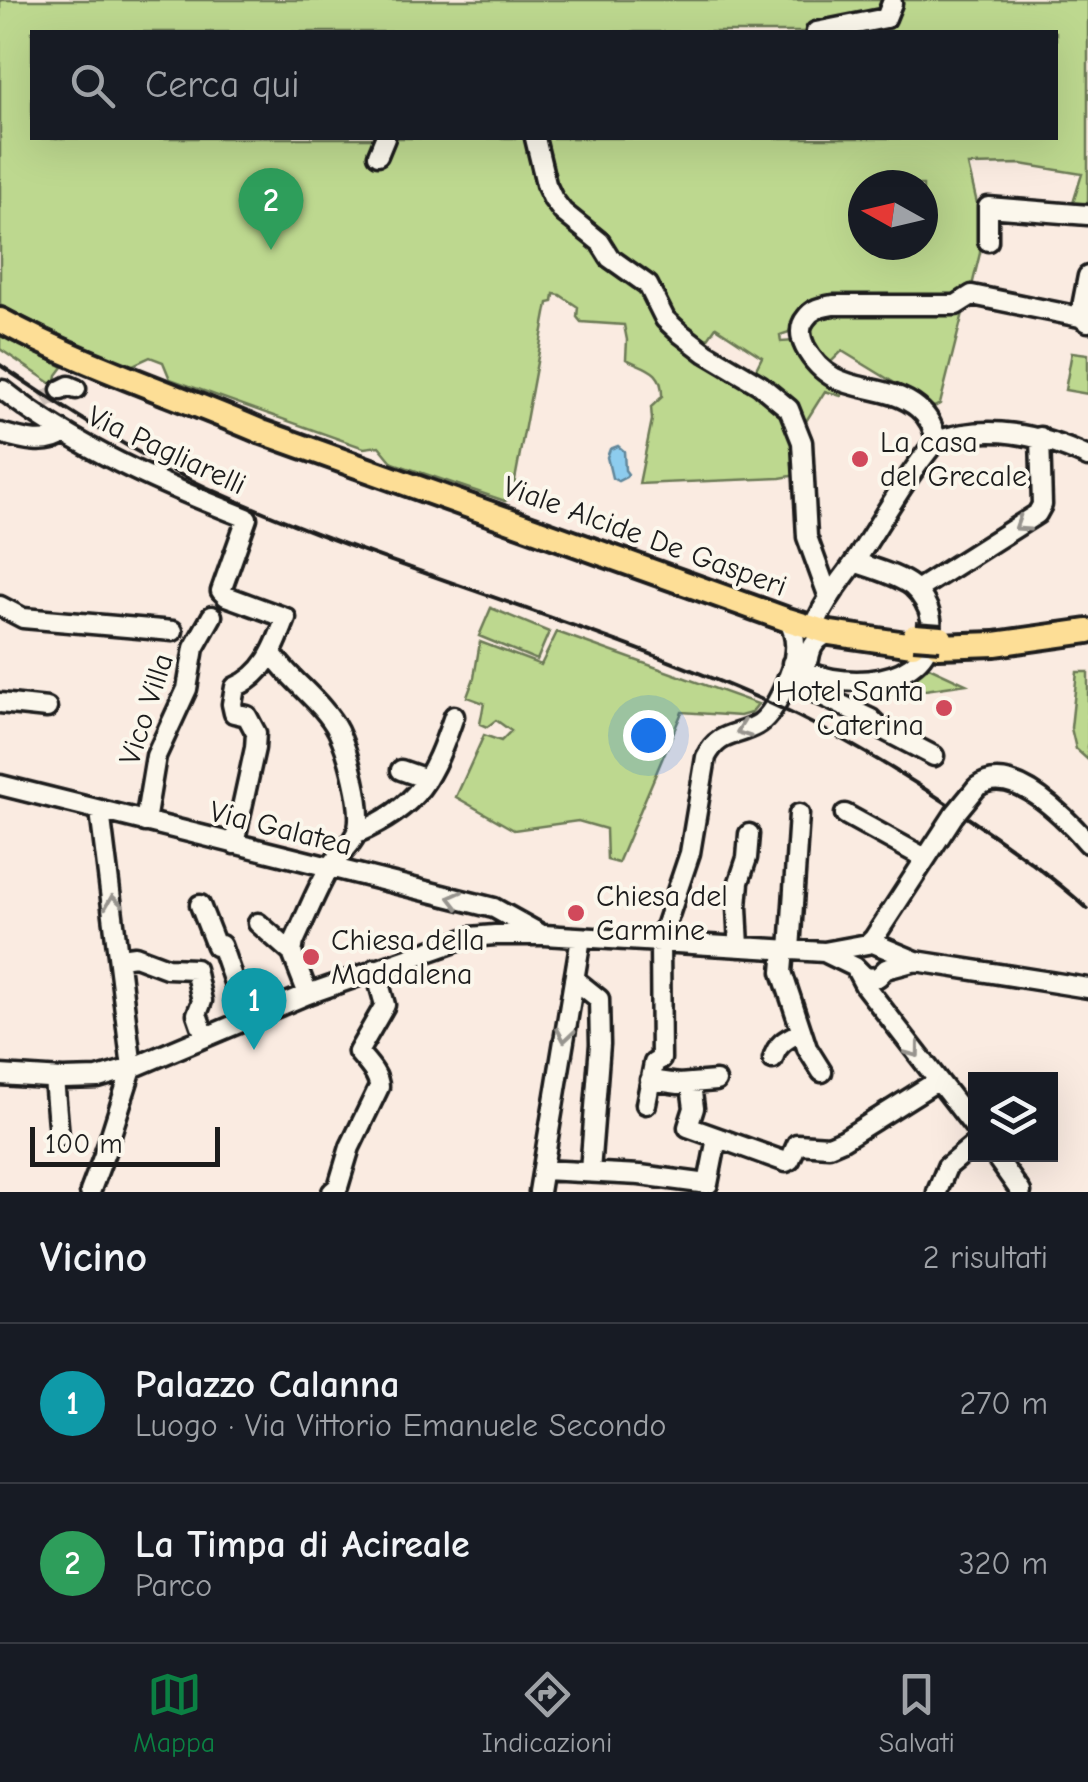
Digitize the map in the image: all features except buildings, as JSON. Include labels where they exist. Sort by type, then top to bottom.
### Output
[{"type":"main road","name":"Viale Alcide De Gasperi","points":[[0,320],[72,356],[262,432],[788,620],[940,642],[995,644],[1088,631]]},
{"type":"main road","name":"Viale Alcide De Gasperi","points":[[198,404],[265,423],[824,626]]},
{"type":"main road","name":"Viale Alcide De Gasperi","points":[[940,642],[1088,622]]},
{"type":"street","points":[[826,30],[886,18],[892,3]]},
{"type":"street","points":[[535,140],[546,184],[563,212],[600,242],[610,258],[648,285],[665,319],[680,333],[790,409],[802,442],[808,537],[828,595],[824,626],[767,717],[749,729],[720,739],[706,756],[690,853],[660,942],[661,1059],[654,1063],[646,1104]]},
{"type":"street","points":[[988,242],[988,207],[1088,215]]},
{"type":"street","points":[[936,441],[934,427],[917,407],[897,396],[848,384],[821,368],[801,337],[800,328],[810,313],[833,305],[956,305],[972,296],[1084,319],[1088,276]]},
{"type":"street","points":[[3,390],[38,407],[65,433]]},
{"type":"street","points":[[828,595],[936,441],[967,434],[1016,432],[1088,457]]},
{"type":"street","name":"Via Pagliarelli","points":[[0,433],[45,442],[65,433],[148,478],[247,518],[221,592],[286,618],[272,655]]},
{"type":"street","points":[[917,590],[1037,514],[1042,505],[1040,438]]},
{"type":"street","points":[[866,542],[879,571]]},
{"type":"street","points":[[796,667],[831,680],[855,681],[894,676],[909,669],[922,656],[929,641],[930,614],[917,590],[907,582],[854,562]]},
{"type":"street","points":[[0,606],[23,618],[173,632]]},
{"type":"street","name":"Vico Villa","points":[[145,822],[156,756],[187,689],[194,648],[212,616]]},
{"type":"street","points":[[788,620],[795,637],[796,667]]},
{"type":"street","points":[[234,844],[256,733],[247,716],[234,713],[234,687],[248,682],[272,655],[338,730],[360,813],[357,832]]},
{"type":"street","points":[[796,667],[880,728],[934,756]]},
{"type":"street","points":[[0,703],[47,708]]},
{"type":"street","points":[[292,953],[329,868],[357,832],[394,815],[427,779],[454,716]]},
{"type":"street","points":[[400,770],[427,779]]},
{"type":"street","points":[[824,952],[861,975],[878,977],[879,951],[874,938],[954,815],[977,787],[992,780],[1013,782],[1037,796],[1088,843]]},
{"type":"street","name":"Via Galatea","points":[[0,785],[494,908],[544,935]]},
{"type":"street","points":[[90,1192],[132,1068],[100,811]]},
{"type":"street","points":[[799,814],[782,972],[807,1048],[822,1072]]},
{"type":"street","points":[[845,814],[925,858]]},
{"type":"street","points":[[739,947],[736,907],[748,834]]},
{"type":"street","points":[[200,905],[216,946],[221,944],[247,1020]]},
{"type":"street","points":[[494,908],[495,934]]},
{"type":"street","points":[[258,924],[292,953],[308,994]]},
{"type":"street","points":[[0,1075],[98,1078],[132,1068],[308,994],[470,937],[495,934],[824,952],[879,951],[916,961],[1088,988]]},
{"type":"street","points":[[539,1192],[580,938]]},
{"type":"street","points":[[879,951],[854,954],[856,970],[968,1119]]},
{"type":"street","points":[[120,958],[135,956],[167,968],[195,968],[202,1001],[196,1014],[205,1038]]},
{"type":"street","points":[[332,1192],[338,1187],[350,1147],[379,1087],[358,1052],[385,1005],[375,970]]},
{"type":"street","points":[[574,979],[599,999],[600,1044],[590,1171]]},
{"type":"street","points":[[773,1059],[782,1040],[801,1032]]},
{"type":"street","points":[[54,1079],[59,1136]]},
{"type":"street","points":[[650,1080],[691,1084],[716,1081]]},
{"type":"street","points":[[691,1084],[694,1108],[688,1127],[786,1162],[798,1144],[829,1146],[844,1140],[936,1080]]},
{"type":"street","points":[[543,1170],[640,1174],[708,1184],[717,1138]]},
{"type":"street","points":[[937,1192],[947,1167],[968,1150]]},
{"type":"street","points":[[1000,1162],[1022,1192]]},
{"type":"green space","points":[[0,0],[1088,0],[1088,203],[1073,203],[1082,174],[1021,164],[968,165],[980,216],[980,253],[971,290],[952,298],[830,297],[804,308],[789,332],[780,335],[781,342],[795,341],[818,374],[846,390],[841,396],[825,391],[803,426],[789,402],[753,375],[762,357],[716,327],[702,347],[667,315],[650,280],[614,257],[605,236],[581,224],[552,189],[551,200],[560,215],[600,249],[608,261],[645,287],[663,321],[676,335],[788,411],[796,427],[803,474],[639,484],[651,407],[662,397],[660,381],[652,372],[626,359],[624,325],[581,322],[578,307],[554,294],[553,302],[548,303],[512,496],[505,501],[393,463],[379,446],[364,448],[170,379],[163,362],[150,357],[131,366],[93,352],[0,305]]},
{"type":"green space","points":[[831,313],[963,313],[940,404],[934,407],[842,351],[828,365],[812,343],[810,330],[820,318]]},
{"type":"green space","points":[[0,335],[63,367],[55,386],[0,349]]},
{"type":"green space","points":[[1072,352],[1088,354],[1088,394],[1065,390]]},
{"type":"green space","points":[[491,608],[549,632],[537,660],[479,636]]},
{"type":"green space","points":[[557,632],[758,704],[751,713],[740,716],[682,712],[618,863],[607,860],[606,829],[578,821],[514,830],[456,797],[484,735],[501,741],[511,731],[496,720],[487,727],[480,724],[484,703],[467,697],[480,642],[541,665]]},
{"type":"green space","points":[[929,667],[966,684],[884,696],[884,689],[911,681]]},
{"type":"green space","points":[[1077,672],[1088,672],[1088,760],[1076,749],[1071,728]]},
{"type":"water","points":[[618,446],[624,451],[628,474],[618,481],[612,478],[607,457],[610,449]]},
{"type":"tunnel","points":[[44,401],[61,390]]},
{"type":"railway","points":[[0,365],[101,431],[208,488],[346,544],[697,672],[820,727],[949,805],[1033,864],[1088,909]]},
{"type":"place","name":"La Timpa di Acireale","points":[[271,250]]},
{"type":"place","name":"La casa del Grecale","points":[[860,459]]},
{"type":"place","name":"Hotel Santa Caterina","points":[[944,708]]},
{"type":"place","name":"Chiesa del Carmine","points":[[576,913]]},
{"type":"place","name":"Chiesa della Maddalena","points":[[311,957]]},
{"type":"place","name":"Palazzo Calanna","points":[[254,1050]]}]
